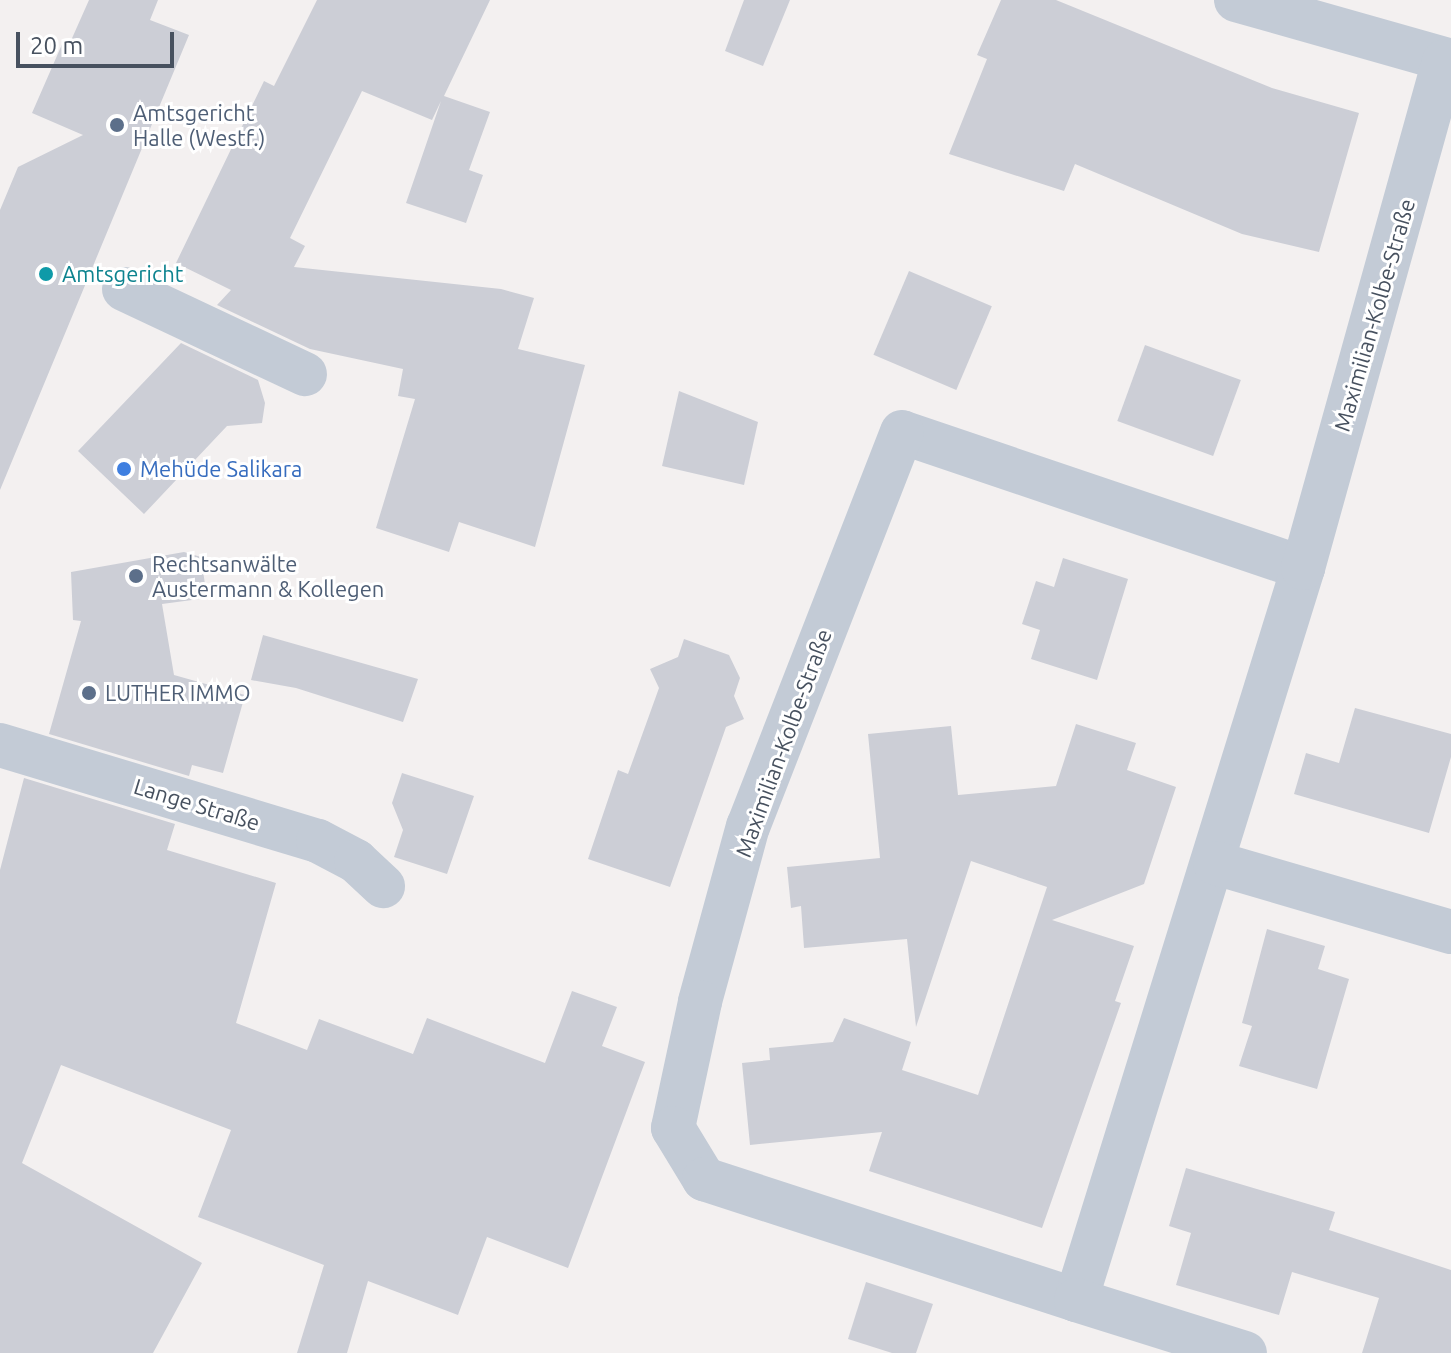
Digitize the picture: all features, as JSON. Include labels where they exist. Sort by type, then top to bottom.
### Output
[{"type":"street","points":[[1236,0],[1448,61]]},
{"type":"street","name":"Maximilian-Kolbe-Straße","points":[[1076,1300],[1215,863],[1448,61]]},
{"type":"street","points":[[124,289],[305,374]]},
{"type":"street","name":"Maximilian-Kolbe-Straße","points":[[1245,1353],[704,1179],[673,1128],[700,1002],[748,826],[902,432],[1303,568]]},
{"type":"street","name":"Lange Straße","points":[[0,745],[318,841],[356,861],[383,886]]},
{"type":"street","points":[[1215,863],[1451,932]]},
{"type":"building","points":[[89,0],[158,0],[150,20],[189,35],[0,490],[0,210],[18,167],[83,135],[32,113],[63,42],[69,45]]},
{"type":"building","points":[[317,0],[490,0],[444,96],[490,112],[469,170],[483,175],[466,223],[406,203],[441,101],[432,120],[362,91],[290,238],[305,246],[294,267],[501,289],[534,298],[518,349],[585,365],[535,547],[459,522],[449,552],[376,528],[415,399],[398,396],[403,369],[310,349],[217,305],[231,290],[176,263],[264,81],[274,86]]},
{"type":"building","points":[[744,0],[790,0],[763,66],[725,51]]},
{"type":"building","points":[[1001,0],[1056,0],[1272,88],[1359,113],[1319,252],[1242,234],[1075,164],[1064,191],[949,154],[987,59],[977,55]]},
{"type":"building","points":[[909,271],[992,306],[956,390],[873,355]]},
{"type":"building","points":[[181,343],[258,380],[265,403],[262,423],[227,426],[144,514],[78,451]]},
{"type":"building","points":[[1145,345],[1241,380],[1213,456],[1117,421]]},
{"type":"building","points":[[679,391],[758,422],[744,485],[662,466]]},
{"type":"building","points":[[184,552],[201,557],[207,598],[162,604],[174,675],[245,695],[223,773],[192,765],[189,776],[49,734],[81,621],[73,620],[71,572]]},
{"type":"building","points":[[1063,558],[1128,579],[1097,680],[1031,659],[1040,630],[1022,624],[1036,581],[1054,587]]},
{"type":"building","points":[[263,635],[418,679],[403,722],[296,688],[251,680]]},
{"type":"building","points":[[684,639],[729,655],[740,678],[734,696],[744,719],[726,727],[670,887],[588,859],[618,770],[628,774],[659,688],[650,669],[678,657]]},
{"type":"building","points":[[1355,708],[1451,734],[1451,757],[1429,833],[1294,794],[1306,753],[1339,763]]},
{"type":"building","points":[[1076,724],[1136,743],[1127,770],[1176,787],[1144,884],[1052,920],[1134,946],[1115,1001],[1121,1003],[1042,1228],[869,1171],[882,1132],[750,1145],[742,1063],[770,1060],[769,1048],[833,1042],[844,1018],[911,1042],[902,1070],[978,1095],[1047,887],[971,861],[916,1027],[907,939],[804,948],[801,906],[791,908],[787,867],[880,858],[868,734],[951,726],[958,795],[1056,786]]},
{"type":"building","points":[[402,773],[474,796],[447,874],[394,857],[403,830],[392,803]]},
{"type":"building","points":[[24,778],[175,824],[167,850],[276,883],[236,1023],[307,1050],[319,1019],[413,1054],[427,1018],[545,1063],[572,991],[617,1007],[602,1046],[645,1062],[568,1268],[487,1237],[458,1315],[368,1281],[347,1353],[297,1353],[324,1265],[198,1217],[231,1130],[61,1065],[22,1163],[202,1263],[153,1353],[0,1353],[0,870]]},
{"type":"building","points":[[1267,929],[1325,946],[1318,969],[1349,979],[1317,1089],[1239,1066],[1252,1026],[1242,1023]]},
{"type":"building","points":[[1186,1168],[1335,1212],[1329,1230],[1451,1270],[1451,1353],[1362,1353],[1379,1298],[1292,1272],[1279,1315],[1176,1285],[1191,1233],[1169,1226]]},
{"type":"building","points":[[866,1282],[933,1304],[916,1353],[892,1353],[848,1339]]},
{"type":"place","name":"Amtsgericht Halle (Westf.)","points":[[117,125]]},
{"type":"place","name":"Amtsgericht","points":[[46,274]]},
{"type":"place","name":"Mehüde Salikara","points":[[124,469]]},
{"type":"place","name":"Rechtsanwälte Austermann & Kollegen","points":[[136,576]]},
{"type":"place","name":"LUTHER IMMO","points":[[89,693]]}]
